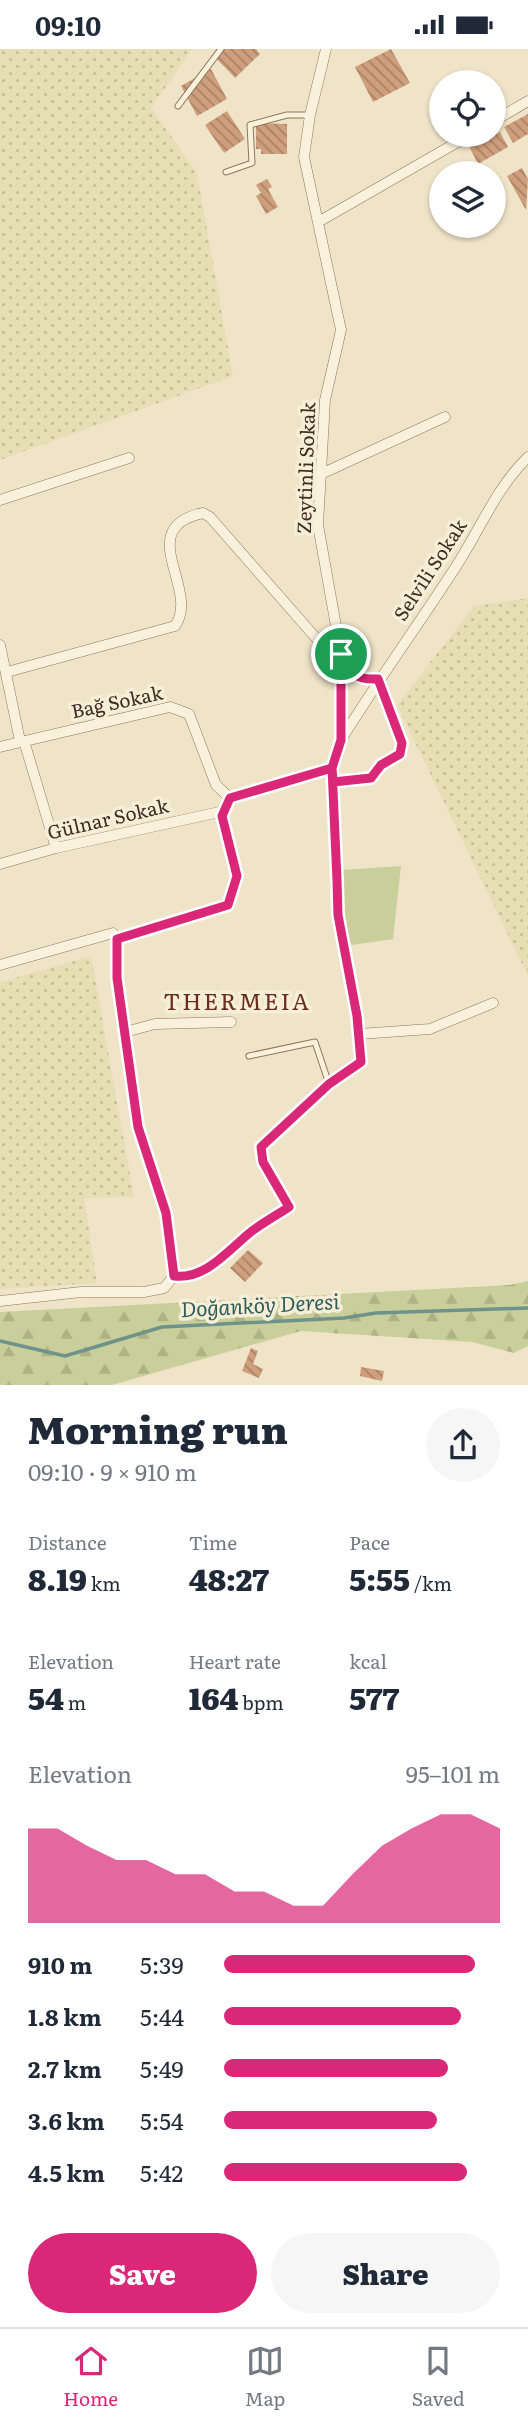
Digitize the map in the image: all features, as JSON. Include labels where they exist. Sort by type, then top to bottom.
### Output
[{"type":"street","name":"Zeytinli Sokak","points":[[326,49],[310,115],[304,157],[320,221],[341,330],[325,400],[318,525],[341,654],[341,740],[332,768]]},
{"type":"street","points":[[506,114],[528,101]]},
{"type":"street","points":[[320,221],[449,147]]},
{"type":"street","points":[[321,474],[444,417]]},
{"type":"street","name":"Selvili Sokak","points":[[341,740],[378,679],[457,565],[504,485],[528,457]]},
{"type":"street","points":[[0,501],[129,458]]},
{"type":"street","points":[[7,672],[175,626],[182,612],[171,560],[172,533],[184,519],[203,513],[210,517],[323,646],[341,654],[348,672],[361,680],[378,679]]},
{"type":"street","points":[[0,645],[22,741],[56,848]]},
{"type":"street","name":"Bağ Sokak","points":[[0,747],[170,707],[180,708],[190,714],[216,785],[230,798]]},
{"type":"street","points":[[117,939],[228,905],[237,876],[222,816],[230,798],[332,768],[338,915],[359,1034],[361,1062],[329,1084],[261,1147],[263,1162],[289,1207],[253,1230],[207,1269],[188,1278],[174,1276]]},
{"type":"street","name":"Gülnar Sokak","points":[[0,864],[56,848],[224,811]]},
{"type":"street","points":[[0,965],[113,933],[117,939],[117,978],[138,1127],[164,1205],[174,1276],[164,1288],[144,1291],[81,1292],[0,1301]]},
{"type":"street","points":[[359,1034],[430,1029],[493,1003]]},
{"type":"street","points":[[125,1032],[155,1024],[231,1022]]},
{"type":"lane","points":[[178,106],[221,49]]},
{"type":"lane","points":[[226,172],[252,163],[250,125],[287,115],[310,115]]},
{"type":"lane","points":[[333,782],[371,778],[381,765],[400,754],[402,743],[378,679]]},
{"type":"lane","points":[[248,1056],[314,1042],[329,1084]]},
{"type":"shaded area","points":[[0,49],[192,49],[151,108],[197,173],[233,376],[0,460]]},
{"type":"shaded area","points":[[528,598],[528,976],[397,705],[474,606]]},
{"type":"shaded area","points":[[91,956],[134,1197],[84,1198],[97,1283],[0,1289],[0,982]]},
{"type":"green space","points":[[401,866],[393,939],[352,945],[346,941],[340,903],[341,870]]},
{"type":"green space","points":[[528,1281],[528,1346],[514,1353],[472,1342],[301,1331],[112,1385],[0,1385],[0,1312],[509,1285]]},
{"type":"building","points":[[216,49],[256,49],[260,54],[235,78],[216,58],[220,54]]},
{"type":"building","points":[[391,49],[410,83],[373,102],[355,67]]},
{"type":"building","points":[[211,69],[227,99],[197,116],[181,86]]},
{"type":"building","points":[[227,111],[245,139],[224,153],[205,125]]},
{"type":"building","points":[[528,114],[528,134],[513,143],[506,126]]},
{"type":"building","points":[[256,123],[287,124],[287,154],[261,154],[261,149],[256,149]]},
{"type":"building","points":[[506,143],[508,147],[483,161],[476,161],[470,147],[506,147]]},
{"type":"building","points":[[522,168],[528,179],[526,210],[507,176]]},
{"type":"building","points":[[267,179],[272,187],[268,189],[278,207],[266,214],[256,196],[261,193],[256,185]]},
{"type":"building","points":[[248,1250],[263,1263],[245,1282],[230,1268]]},
{"type":"building","points":[[251,1348],[258,1351],[253,1364],[263,1369],[259,1378],[242,1371]]},
{"type":"building","points":[[361,1367],[384,1371],[382,1381],[360,1376]]},
{"type":"waterway","name":"Doğanköy Deresi","points":[[0,1341],[65,1356],[162,1327],[344,1318],[376,1313],[528,1308]]},
{"type":"district","name":"THERMEIA","points":[[237,1002]]},
{"type":"route","points":[[341,654],[341,740],[332,768],[338,915],[357,1016],[361,1062],[329,1084],[261,1147],[263,1162],[289,1207],[253,1230],[207,1269],[188,1278],[174,1276],[165,1227],[166,1213],[138,1127],[117,978],[117,939],[228,905],[237,876],[222,816],[230,798],[332,768],[333,782],[371,778],[381,765],[400,754],[402,743],[378,679],[361,680],[348,672],[341,654]]}]
